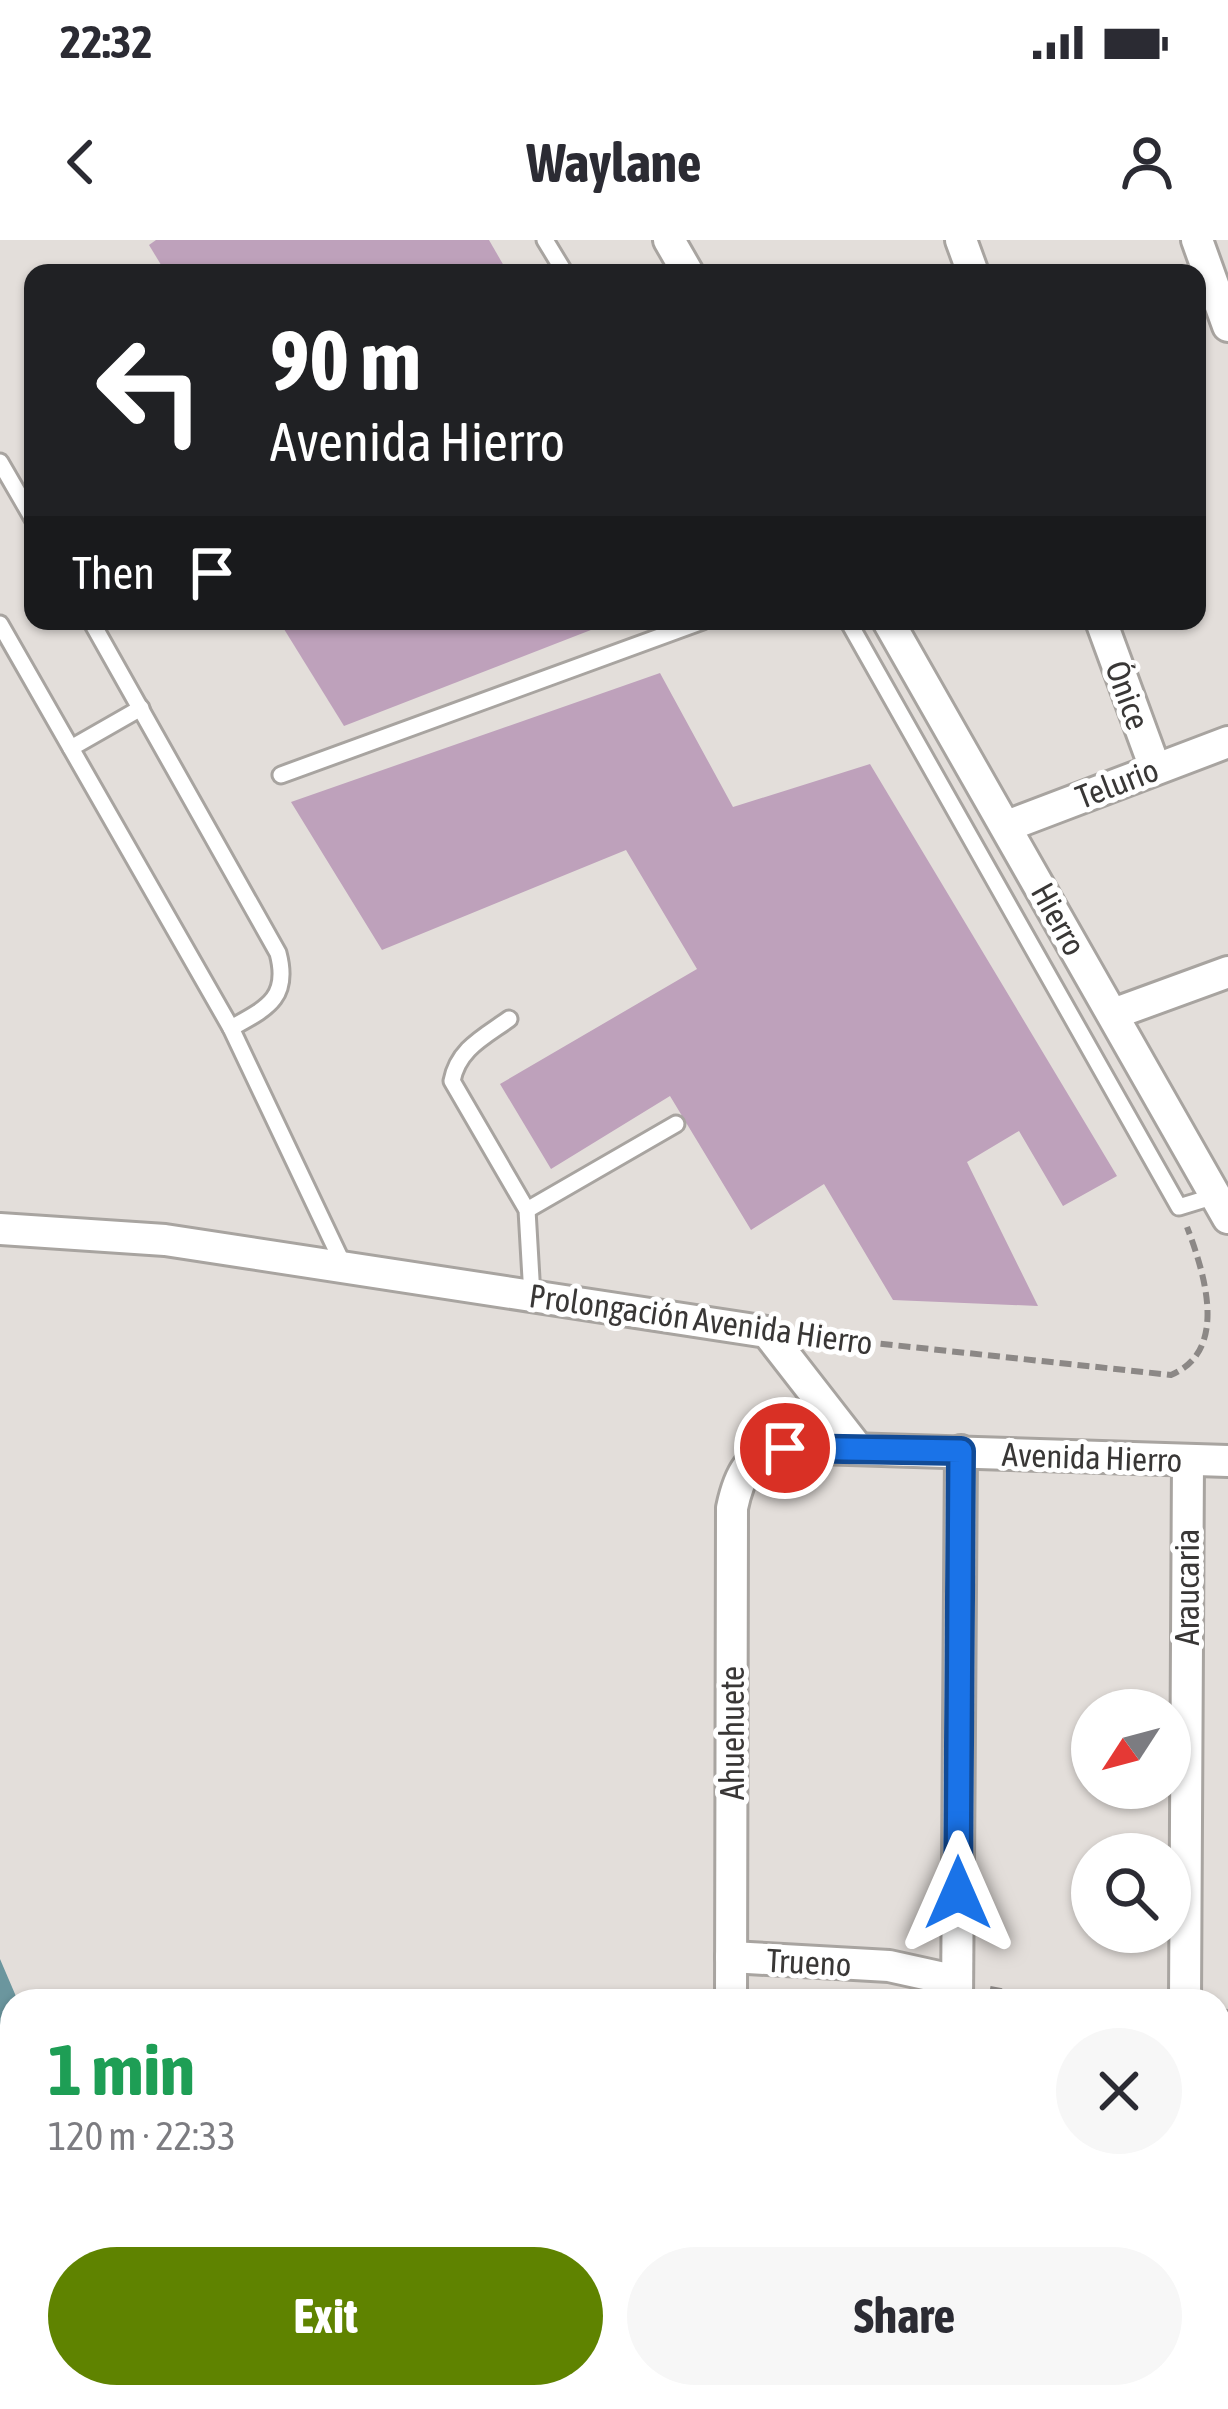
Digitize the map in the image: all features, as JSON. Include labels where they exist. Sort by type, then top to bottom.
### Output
[{"type":"street","points":[[1206,265],[1228,326]]},
{"type":"street","name":"Hierro","points":[[893,630],[1224,1202]]},
{"type":"street","name":"Ónice","points":[[1104,630],[1155,768]]},
{"type":"street","name":"Telurio","points":[[1007,826],[1228,742]]},
{"type":"street","points":[[1113,1014],[1228,972]]},
{"type":"street","name":"Prolongación Avenida Hierro","points":[[0,1229],[165,1240],[766,1332]]},
{"type":"street","points":[[766,1332],[859,1449]]},
{"type":"street","name":"Avenida Hierro","points":[[746,1467],[770,1450],[1228,1461]]},
{"type":"street","points":[[957,1989],[961,1451]]},
{"type":"street","name":"Araucaria","points":[[1185,1989],[1188,1461]]},
{"type":"street","name":"Ahuehuete","points":[[731,1989],[732,1508],[746,1467]]},
{"type":"street","name":"Trueno","points":[[731,1957],[889,1966],[952,1989]]},
{"type":"lane","points":[[0,462],[24,503]]},
{"type":"lane","points":[[0,624],[231,1028],[343,1264]]},
{"type":"lane","points":[[96,630],[278,953],[281,988],[271,1002],[231,1028]]},
{"type":"lane","points":[[281,776],[678,630]]},
{"type":"lane","points":[[853,630],[1179,1207],[1224,1202]]},
{"type":"lane","points":[[71,748],[141,708]]},
{"type":"lane","points":[[509,1019],[455,1062],[452,1081],[527,1210],[532,1296]]},
{"type":"lane","points":[[527,1210],[676,1124]]},
{"type":"path","name":"Prolongación Avenida Hierro","points":[[766,1332],[1171,1376],[1186,1371],[1208,1347],[1216,1312],[1179,1207]]},
{"type":"water","points":[[0,1959],[13,1989],[0,1989]]},
{"type":"building","points":[[156,240],[489,240],[503,264],[161,264],[149,245]]},
{"type":"building","points":[[285,630],[591,630],[344,726]]},
{"type":"building","points":[[660,673],[733,807],[870,764],[1117,1176],[1063,1206],[1019,1131],[967,1162],[1038,1306],[893,1300],[824,1184],[751,1230],[670,1096],[551,1169],[500,1084],[697,969],[626,850],[382,950],[291,802]]},
{"type":"route","points":[[785,1448],[961,1451],[958,1893]]}]
